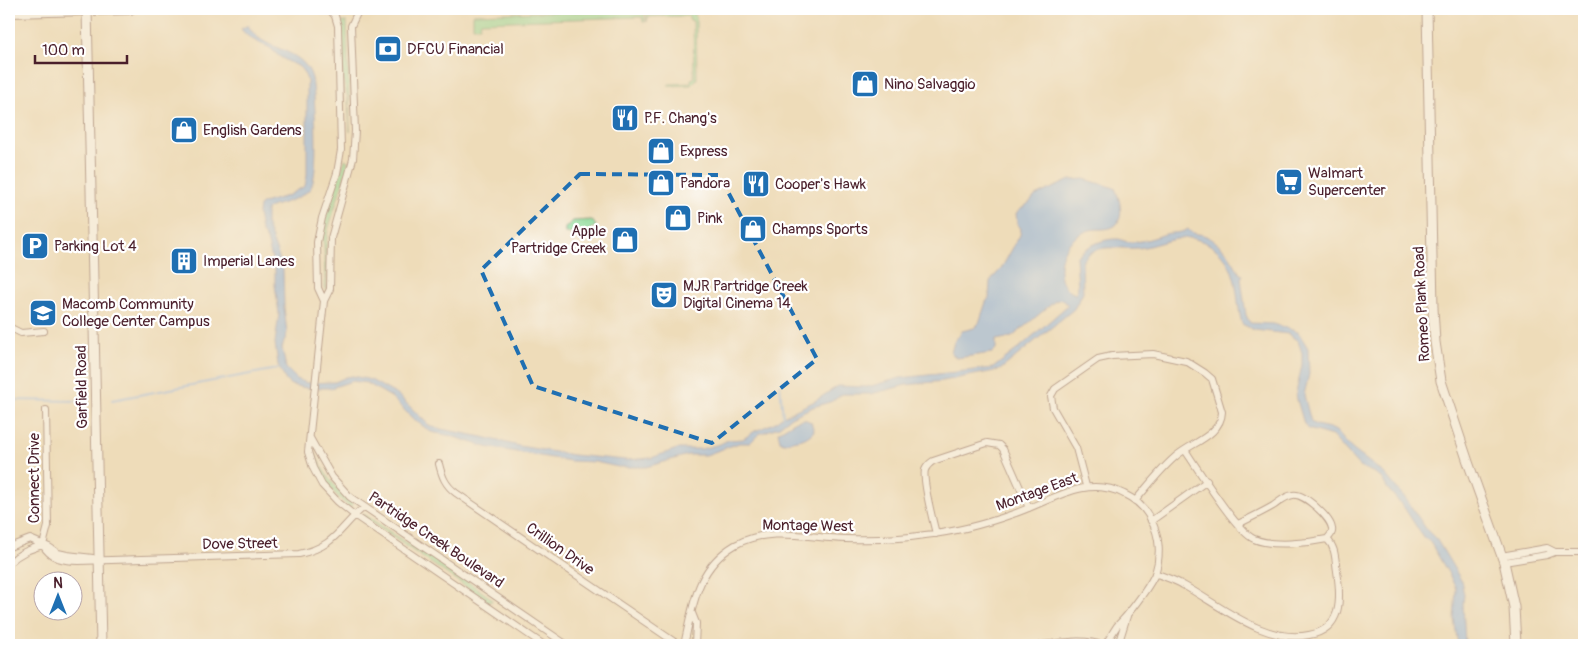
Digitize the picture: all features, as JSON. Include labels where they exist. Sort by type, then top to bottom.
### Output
[{"type":"highway","points":[[9,12],[130,9]]},
{"type":"main road","name":"Garfield Road","points":[[87,9],[101,645]]},
{"type":"main road","name":"Romeo Plank Road","points":[[1427,9],[1433,308],[1437,353],[1441,381],[1502,559],[1514,607],[1516,645]]},
{"type":"street","name":"Partridge Creek Boulevard","points":[[324,301],[318,288],[317,242],[322,218],[337,173],[342,141],[338,26],[329,9]]},
{"type":"street","name":"Partridge Creek Boulevard","points":[[359,9],[351,26],[353,160],[332,226],[330,289],[324,301],[308,452],[317,477],[328,493],[354,515],[544,645]]},
{"type":"street","points":[[9,327],[21,333],[44,331]]},
{"type":"street","points":[[1086,486],[1076,448],[1053,408],[1051,396],[1055,389],[1098,359],[1112,356],[1153,354],[1186,360],[1212,379],[1222,412],[1220,424],[1212,432],[1170,462],[1135,501]]},
{"type":"street","name":"Connect Drive","points":[[43,545],[48,526],[46,410]]},
{"type":"street","name":"Partridge Creek Boulevard","points":[[310,438],[332,477],[344,491],[364,507],[566,645]]},
{"type":"street","points":[[936,534],[925,479],[925,468],[933,461],[987,443],[999,445],[1003,449],[1029,508]]},
{"type":"street","points":[[1185,450],[1238,524],[1252,539],[1262,542],[1292,543],[1327,539],[1332,532],[1332,528],[1327,520],[1314,505],[1295,494],[1286,497],[1238,524]]},
{"type":"street","name":"Crillion Drive","points":[[439,464],[442,478],[446,485],[456,493],[679,645]]},
{"type":"street","points":[[1151,521],[1207,481]]},
{"type":"street","name":"Montage East","points":[[936,534],[981,524],[1086,486],[1114,489],[1135,501],[1151,521],[1158,536],[1159,557],[1155,573],[1149,584],[1104,645]]},
{"type":"street","name":"Dove Street","points":[[43,545],[46,552],[57,558],[79,561],[299,554],[316,550],[329,543],[341,532],[354,515],[364,507]]},
{"type":"street","name":"Montage West","points":[[684,645],[697,588],[708,569],[714,561],[729,549],[751,538],[775,534],[833,539],[882,540],[936,534]]},
{"type":"street","points":[[9,547],[30,538],[43,545]]},
{"type":"street","points":[[1155,573],[1181,584],[1247,624],[1264,631],[1295,636],[1308,635],[1321,631],[1330,624],[1339,610],[1340,592],[1334,547],[1327,539]]},
{"type":"street","points":[[9,563],[28,549],[43,545]]},
{"type":"street","points":[[1502,559],[1547,555],[1555,552],[1584,552]]},
{"type":"street","name":"Montage West","points":[[692,613],[696,624],[695,645]]},
{"type":"street","name":"Montage East","points":[[1118,645],[1127,615]]},
{"type":"street","points":[[1042,645],[1076,642],[1092,642],[1104,645]]},
{"type":"highlighted area","points":[[580,174],[719,175],[817,359],[712,443],[533,386],[481,270]]},
{"type":"green space","points":[[644,9],[645,22],[643,22],[642,17],[481,22],[480,27],[473,27],[473,14]]},
{"type":"green space","points":[[646,9],[691,9],[696,17],[697,79],[691,85],[668,86],[669,84],[691,83],[691,79],[694,78],[693,21],[689,20],[689,16],[684,16],[648,17],[647,22]]},
{"type":"green space","points":[[341,22],[347,22],[350,132],[348,99],[343,79]]},
{"type":"green space","points":[[345,159],[348,161],[347,169],[328,230],[326,247],[327,289],[325,289],[322,233]]},
{"type":"green space","points":[[592,220],[596,226],[586,233],[565,233],[565,228],[573,221]]},
{"type":"green space","points":[[312,450],[330,479],[352,502],[352,507],[349,507],[324,482],[313,458]]},
{"type":"green space","points":[[364,514],[408,544],[433,557],[491,598],[492,601],[488,602],[363,517]]},
{"type":"water","points":[[248,25],[254,34],[262,40],[300,60],[307,67],[312,78],[316,135],[313,181],[306,193],[290,201],[268,208],[266,212],[266,223],[283,268],[287,333],[282,348],[286,368],[297,379],[307,383],[335,382],[353,376],[371,380],[399,396],[430,426],[519,446],[573,455],[626,460],[651,458],[677,449],[701,449],[728,440],[743,439],[755,431],[774,423],[783,416],[815,401],[838,386],[867,387],[900,378],[993,368],[1068,305],[1061,299],[1055,301],[1012,337],[996,340],[996,349],[992,353],[957,358],[951,353],[954,342],[962,331],[974,328],[979,323],[989,298],[990,281],[1001,269],[1020,235],[1021,229],[1017,223],[1016,213],[1035,196],[1070,180],[1084,179],[1115,188],[1121,212],[1119,221],[1113,227],[1090,230],[1070,242],[1060,262],[1061,278],[1066,288],[1076,294],[1078,286],[1076,257],[1085,249],[1101,241],[1119,239],[1129,242],[1139,241],[1165,234],[1183,232],[1188,229],[1206,236],[1222,247],[1240,274],[1243,275],[1241,278],[1246,315],[1250,323],[1274,324],[1298,332],[1308,348],[1309,374],[1304,395],[1311,422],[1336,431],[1352,449],[1385,474],[1406,499],[1427,530],[1437,540],[1461,580],[1464,595],[1465,645],[1458,645],[1454,619],[1456,589],[1430,542],[1423,537],[1382,479],[1375,473],[1360,467],[1332,436],[1308,429],[1304,424],[1296,393],[1302,365],[1302,353],[1298,341],[1288,334],[1254,330],[1242,324],[1231,269],[1220,253],[1213,247],[1190,238],[1137,248],[1102,248],[1088,255],[1082,262],[1083,293],[1074,309],[1000,370],[943,381],[906,385],[871,394],[842,394],[833,401],[813,407],[791,417],[778,427],[759,434],[750,443],[739,443],[706,455],[688,455],[646,467],[618,467],[595,462],[570,461],[486,447],[431,432],[412,418],[391,397],[367,383],[352,381],[331,388],[306,388],[291,385],[286,381],[278,365],[275,343],[279,314],[275,271],[267,240],[261,231],[258,213],[259,206],[263,203],[287,196],[305,186],[307,175],[307,80],[300,68],[246,35],[241,29]]},
{"type":"water","points":[[804,419],[811,422],[814,431],[811,434],[786,443],[780,441],[778,432],[796,421]]},
{"type":"waterway","points":[[112,400],[282,368]]},
{"type":"waterway","points":[[780,385],[783,417]]},
{"type":"waterway","points":[[9,400],[81,401]]},
{"type":"place","name":"DFCU Financial","points":[[388,49]]},
{"type":"place","name":"Nino Salvaggio","points":[[865,84]]},
{"type":"place","name":"P.F. Chang's","points":[[625,118]]},
{"type":"place","name":"English Gardens","points":[[184,130]]},
{"type":"place","name":"Express","points":[[661,151]]},
{"type":"place","name":"Walmart Supercenter","points":[[1289,182]]},
{"type":"place","name":"Pandora","points":[[661,183]]},
{"type":"place","name":"Cooper's Hawk","points":[[756,184]]},
{"type":"place","name":"Pink","points":[[678,218]]},
{"type":"place","name":"Champs Sports","points":[[753,229]]},
{"type":"place","name":"Apple Partridge Creek","points":[[625,240]]},
{"type":"place","name":"Parking Lot 4","points":[[35,246]]},
{"type":"place","name":"Imperial Lanes","points":[[184,261]]},
{"type":"place","name":"MJR Partridge Creek Digital Cinema 14","points":[[664,295]]},
{"type":"place","name":"Macomb Community College Center Campus","points":[[43,313]]}]
